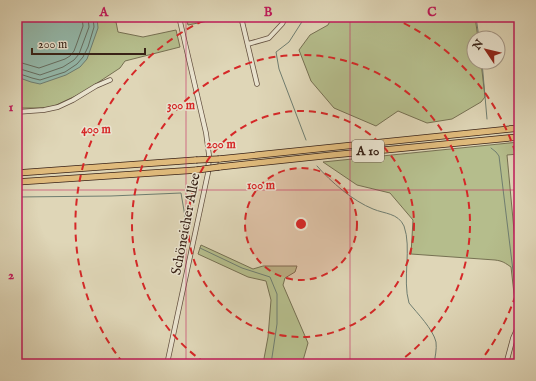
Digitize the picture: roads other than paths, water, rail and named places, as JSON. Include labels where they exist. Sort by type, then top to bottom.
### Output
[{"type":"highway","name":"A 10","points":[[17,173],[219,159],[519,128]]},
{"type":"highway","name":"A 10","points":[[17,182],[197,170],[519,137]]},
{"type":"street","name":"Schöneicher Allee","points":[[167,364],[207,178],[208,167],[208,145],[204,119],[178,17]]},
{"type":"street","points":[[241,17],[257,84]]},
{"type":"street","points":[[248,44],[270,38],[286,17]]},
{"type":"street","points":[[17,112],[44,110],[58,107],[110,80]]},
{"type":"street","points":[[506,364],[517,329]]},
{"type":"water","points":[[17,17],[97,17],[98,28],[87,59],[80,67],[66,75],[40,84],[17,77]]},
{"type":"waterway","points":[[305,17],[289,42],[276,52],[279,69],[306,140]]},
{"type":"waterway","points":[[476,17],[478,30]]},
{"type":"waterway","points":[[483,70],[487,119]]},
{"type":"waterway","points":[[491,148],[499,156],[519,320]]},
{"type":"waterway","points":[[317,166],[336,185],[350,196],[365,206],[395,216],[404,226],[407,244],[407,294],[409,303],[432,332],[436,342],[434,364]]},
{"type":"waterway","points":[[17,197],[111,196],[181,193],[189,240]]},
{"type":"waterway","points":[[200,248],[242,268],[270,277],[277,294],[277,324],[271,364]]}]
